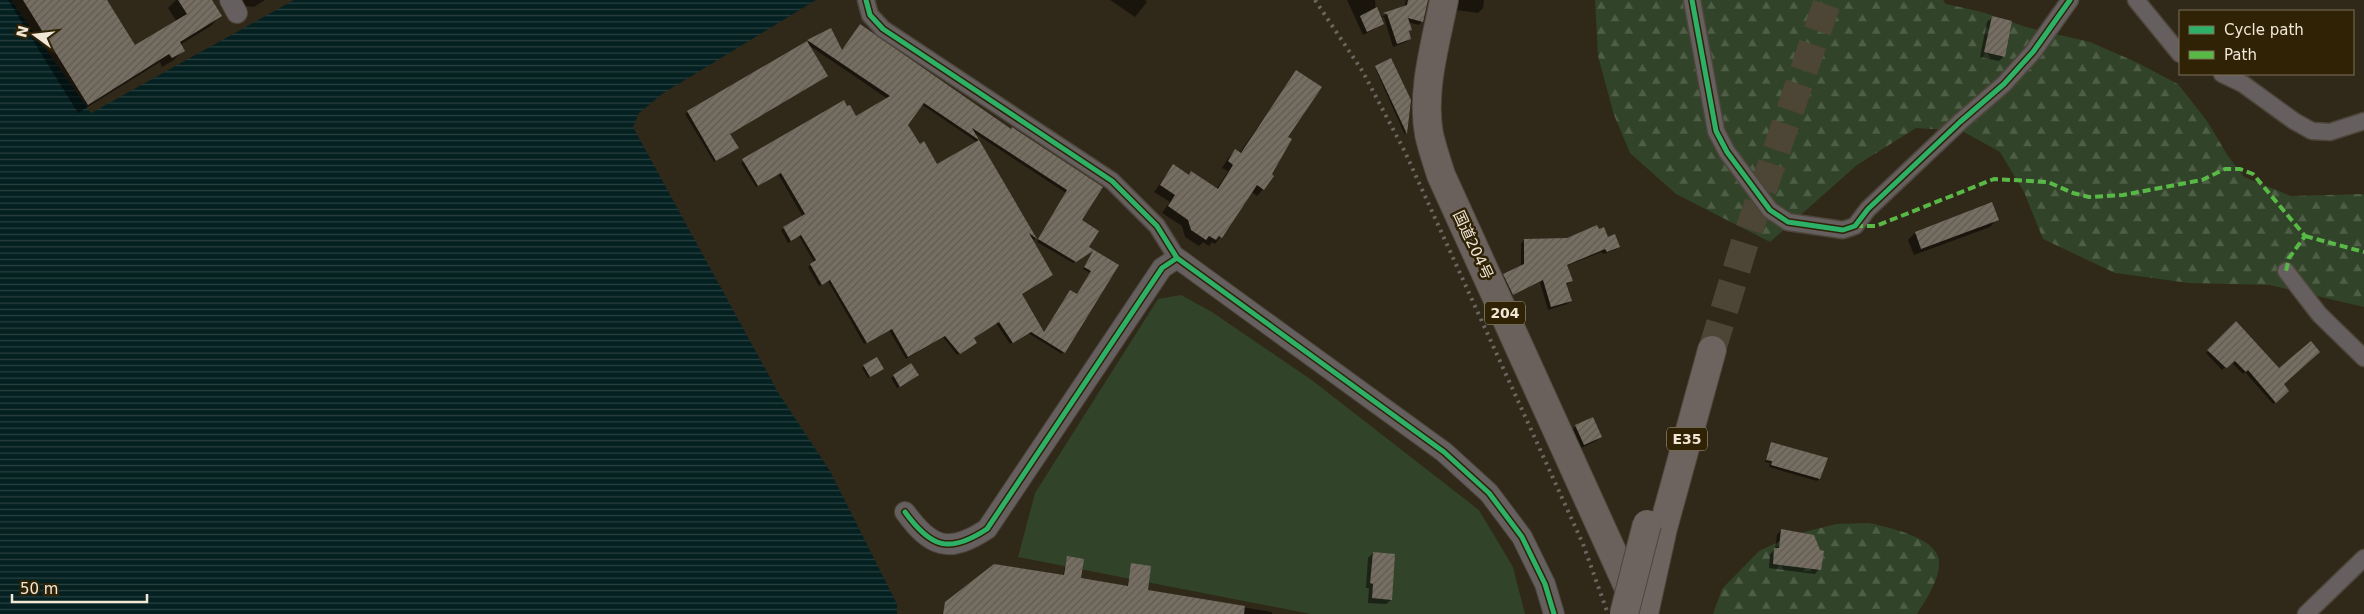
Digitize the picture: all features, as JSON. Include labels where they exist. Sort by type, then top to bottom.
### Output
[{"type":"highway","name":"国道204号","points":[[1444,0],[1430,73],[1427,106],[1429,134],[1441,175],[1642,614]]},
{"type":"highway","name":"E35","points":[[1624,614],[1655,526],[1704,348]]},
{"type":"highway","name":"E35","points":[[1642,614],[1655,526]]},
{"type":"street","points":[[866,0],[870,15],[883,30],[1112,181],[1157,226],[1177,258],[1444,452],[1489,494],[1522,536],[1545,584],[1554,614]]},
{"type":"street","points":[[1692,0],[1712,117],[1716,132],[1727,152],[1770,210],[1788,222],[1843,230],[1855,226],[1868,209],[1960,122],[2004,84],[2033,52],[2070,0]]},
{"type":"street","points":[[2136,0],[2179,53]]},
{"type":"street","points":[[2224,75],[2243,84],[2294,121],[2312,131],[2330,132],[2364,121]]},
{"type":"street","points":[[905,512],[920,533],[947,546],[968,542],[987,529],[1162,268],[1177,258]]},
{"type":"street","points":[[2286,271],[2319,314],[2364,358]]},
{"type":"street","points":[[2306,614],[2364,558]]},
{"type":"green space","points":[[1595,0],[1943,0],[1946,4],[1982,12],[2026,27],[2090,42],[2136,62],[2178,84],[2207,121],[2228,156],[2244,177],[2291,196],[2364,194],[2364,307],[2270,285],[2189,283],[2115,273],[2043,239],[2024,192],[2000,152],[1962,131],[1916,128],[1857,165],[1770,242],[1676,194],[1630,153],[1614,115],[1598,56]]},
{"type":"green space","points":[[1181,295],[1212,312],[1313,381],[1479,510],[1513,567],[1525,614],[1311,614],[1018,557],[1035,493],[1158,299]]},
{"type":"green space","points":[[1869,523],[1910,534],[1929,545],[1936,552],[1939,560],[1938,574],[1925,602],[1917,614],[1713,614],[1722,589],[1759,551],[1793,535],[1836,524]]},
{"type":"water","points":[[0,0],[11,0],[91,113],[294,0],[816,0],[662,94],[639,113],[633,127],[779,394],[830,471],[897,604],[897,614],[0,614]]},
{"type":"building","points":[[23,0],[107,0],[135,45],[187,14],[178,0],[212,0],[222,16],[180,42],[185,51],[172,58],[169,54],[88,105]]},
{"type":"building","points":[[1408,0],[1428,0],[1423,22],[1408,18],[1412,30],[1409,31],[1411,39],[1397,44],[1387,14],[1383,13],[1407,5]]},
{"type":"building","points":[[1377,7],[1384,24],[1367,32],[1360,16]]},
{"type":"building","points":[[1992,16],[2012,21],[2005,57],[1984,52]]},
{"type":"building","points":[[860,24],[1011,129],[1012,127],[1103,187],[1082,220],[1099,231],[1089,247],[1119,265],[1065,353],[1031,332],[1013,343],[999,322],[974,338],[977,343],[960,354],[945,336],[908,357],[892,329],[867,343],[830,280],[822,285],[810,264],[816,260],[801,235],[791,241],[783,227],[805,214],[781,173],[758,186],[742,159],[844,100],[847,106],[850,105],[856,116],[890,96],[807,40],[831,28],[842,50]],"holes":[[[924,103],[979,140],[937,164],[924,141],[920,144],[908,125]],[[972,128],[1067,190],[1038,239],[1076,262],[1093,251],[1084,267],[1091,271],[1077,294],[1070,290],[1044,332],[1022,294],[1053,275],[1029,233],[1037,239]]]},
{"type":"building","points":[[807,41],[828,76],[730,134],[739,148],[716,161],[687,111]]},
{"type":"building","points":[[1391,58],[1411,100],[1407,134],[1375,66]]},
{"type":"building","points":[[1296,70],[1322,87],[1288,137],[1292,139],[1272,174],[1274,176],[1264,190],[1257,185],[1222,238],[1219,236],[1216,240],[1209,236],[1206,240],[1191,230],[1188,220],[1168,206],[1175,195],[1160,185],[1173,164],[1189,175],[1191,171],[1218,189],[1233,165],[1228,161],[1235,149],[1241,153]]},
{"type":"building","points":[[1992,202],[1999,220],[1921,249],[1915,232]]},
{"type":"building","points":[[1597,225],[1599,229],[1604,227],[1608,237],[1615,234],[1620,247],[1607,252],[1605,249],[1567,265],[1573,281],[1566,283],[1572,301],[1551,307],[1543,280],[1513,295],[1503,274],[1524,264],[1524,239],[1567,238]]},
{"type":"building","points":[[2236,321],[2279,368],[2311,341],[2320,352],[2284,384],[2289,391],[2276,403],[2248,370],[2246,372],[2235,361],[2227,368],[2207,350]]},
{"type":"building","points":[[877,357],[884,369],[870,377],[863,365]]},
{"type":"building","points":[[911,363],[919,375],[900,387],[893,375]]},
{"type":"building","points":[[1593,417],[1602,437],[1584,445],[1575,425]]},
{"type":"building","points":[[1771,442],[1828,458],[1820,479],[1771,465],[1772,461],[1766,460]]},
{"type":"building","points":[[1781,529],[1814,535],[1820,550],[1824,551],[1821,570],[1773,564],[1774,548],[1779,548]]},
{"type":"building","points":[[1373,552],[1395,554],[1392,600],[1372,598],[1373,584],[1370,583]]},
{"type":"building","points":[[1067,556],[1084,559],[1081,578],[1128,586],[1131,563],[1151,566],[1148,590],[1245,606],[1244,614],[943,614],[945,602],[994,564],[1064,575]]},
{"type":"tunnel","points":[[1712,350],[1745,242],[1828,0]]},
{"type":"railway","points":[[1315,0],[1363,72],[1405,152],[1583,544],[1608,614]]},
{"type":"marked path","points":[[1855,226],[1876,226],[1994,179],[2048,182],[2073,193],[2089,197],[2123,195],[2202,180],[2225,169],[2240,169],[2253,174],[2305,236],[2289,258],[2286,271]]},
{"type":"marked path","points":[[2305,236],[2364,252]]},
{"type":"cycle path","points":[[866,0],[870,15],[883,29],[1112,181],[1157,226],[1177,258],[1444,452],[1489,493],[1522,537],[1545,584],[1554,614]]},
{"type":"cycle path","points":[[1692,0],[1716,131],[1727,152],[1770,210],[1788,222],[1843,230],[1855,226],[1868,209],[1960,122],[2004,84],[2033,52],[2070,0]]},
{"type":"cycle path","points":[[905,512],[923,533],[932,540],[942,543],[962,542],[987,529],[1162,268],[1177,258]]}]
